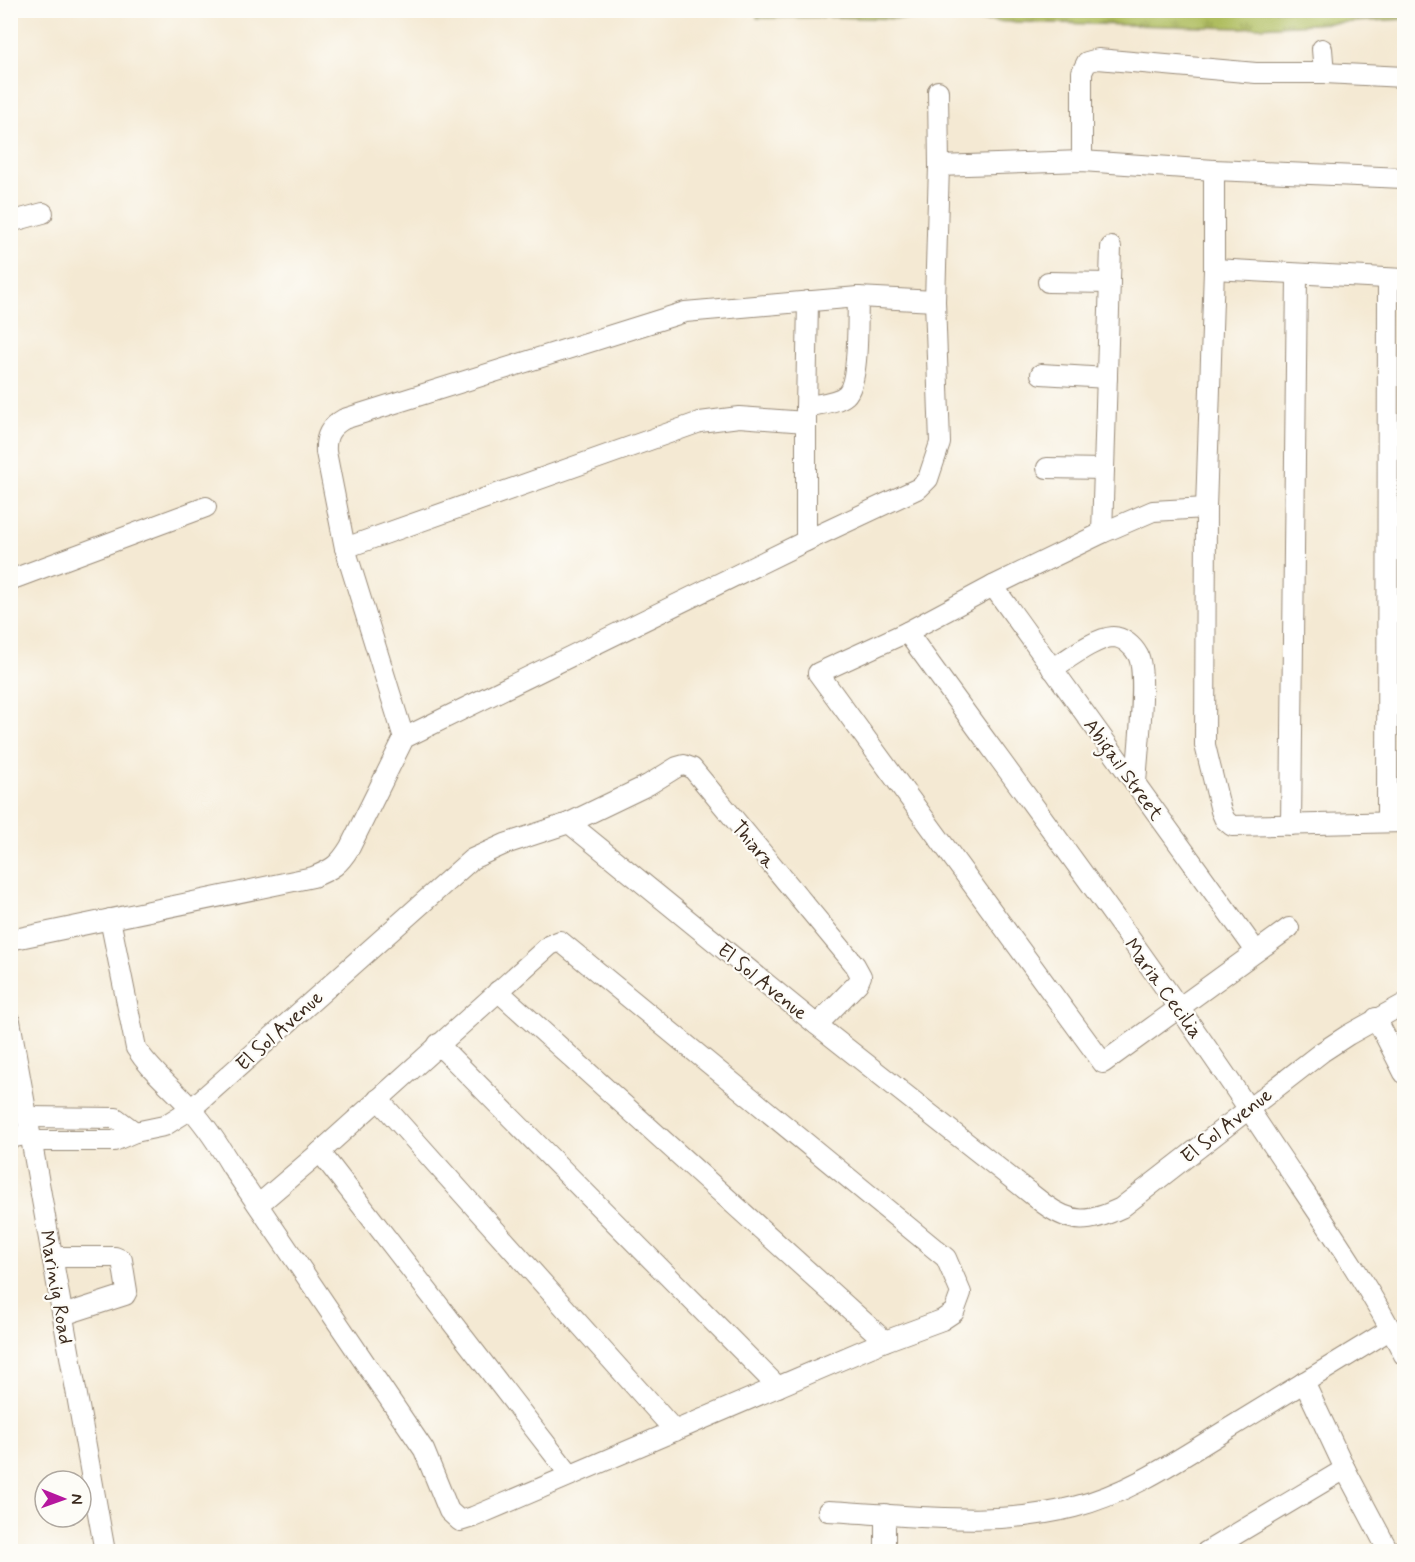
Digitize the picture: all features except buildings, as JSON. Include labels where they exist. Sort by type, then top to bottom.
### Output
[{"type":"street","points":[[1322,49],[1324,73]]},
{"type":"street","points":[[1082,160],[1082,72],[1087,62],[1098,59],[1256,73],[1324,73],[1404,77]]},
{"type":"street","points":[[10,940],[313,877],[330,870],[341,862],[350,848],[404,738],[919,488],[927,479],[940,443],[935,301],[939,166],[938,91]]},
{"type":"street","points":[[939,166],[1082,160],[1214,170],[1404,178]]},
{"type":"street","points":[[1214,170],[1215,269],[1206,508],[1204,745],[1221,811],[1225,820],[1232,826],[1396,822],[1396,279],[1215,269]]},
{"type":"street","points":[[10,222],[43,213]]},
{"type":"street","points":[[1102,533],[1111,247]]},
{"type":"street","points":[[1291,825],[1297,274]]},
{"type":"street","points":[[1048,282],[1110,283]]},
{"type":"street","points":[[404,738],[345,548],[325,441],[335,424],[344,419],[685,312],[858,297],[935,301]]},
{"type":"street","points":[[345,548],[700,422],[739,417],[806,415],[846,395],[850,388],[855,374],[858,297]]},
{"type":"street","points":[[806,541],[808,301]]},
{"type":"street","points":[[1041,374],[1107,378]]},
{"type":"street","points":[[1047,468],[1104,469]]},
{"type":"street","points":[[10,580],[206,507]]},
{"type":"street","points":[[1206,508],[1153,511],[1102,533],[993,586],[907,632],[818,673],[1103,1063],[1289,928]]},
{"type":"street","name":"Abigail Street","points":[[993,586],[1256,951]]},
{"type":"street","name":"Maria Cecilia","points":[[907,632],[1248,1107],[1364,1284],[1404,1355]]},
{"type":"street","points":[[1052,669],[1102,639],[1116,637],[1129,643],[1138,656],[1142,676],[1136,784]]},
{"type":"street","name":"Thiara","points":[[569,823],[648,785],[677,767],[684,765],[692,768],[855,965],[861,976],[858,983],[818,1025]]},
{"type":"street","name":"El Sol Avenue","points":[[30,1131],[84,1141],[114,1141],[135,1132],[164,1126],[191,1109],[472,859],[505,844],[569,823],[1044,1204],[1061,1216],[1075,1220],[1105,1215],[1121,1208],[1248,1107],[1322,1052],[1376,1018],[1404,1004]]},
{"type":"street","points":[[110,920],[136,1048],[146,1063],[191,1109],[215,1138],[258,1205],[424,1450],[448,1511],[460,1521],[885,1341],[942,1320],[954,1311],[961,1293],[946,1258],[560,941],[550,945],[258,1205]]},
{"type":"street","points":[[498,991],[885,1341]]},
{"type":"street","points":[[1376,1018],[1404,1073]]},
{"type":"street","name":"Marinig Road","points":[[10,1022],[105,1551]]},
{"type":"street","points":[[438,1044],[778,1387]]},
{"type":"street","points":[[378,1099],[675,1431]]},
{"type":"street","points":[[84,1118],[84,1141]]},
{"type":"street","points":[[10,1138],[84,1118],[116,1118],[135,1132]]},
{"type":"street","points":[[320,1152],[570,1475]]},
{"type":"street","points":[[52,1257],[115,1257],[122,1260],[127,1291],[125,1295],[63,1315]]},
{"type":"street","points":[[828,1511],[977,1518],[1020,1516],[1073,1507],[1115,1493],[1156,1473],[1391,1329]]},
{"type":"street","points":[[1304,1382],[1389,1551]]},
{"type":"street","points":[[1206,1551],[1346,1469]]},
{"type":"street","points":[[885,1514],[885,1551]]},
{"type":"green space","points":[[1404,10],[1404,19],[1241,28],[835,17],[757,18],[756,11]]}]
